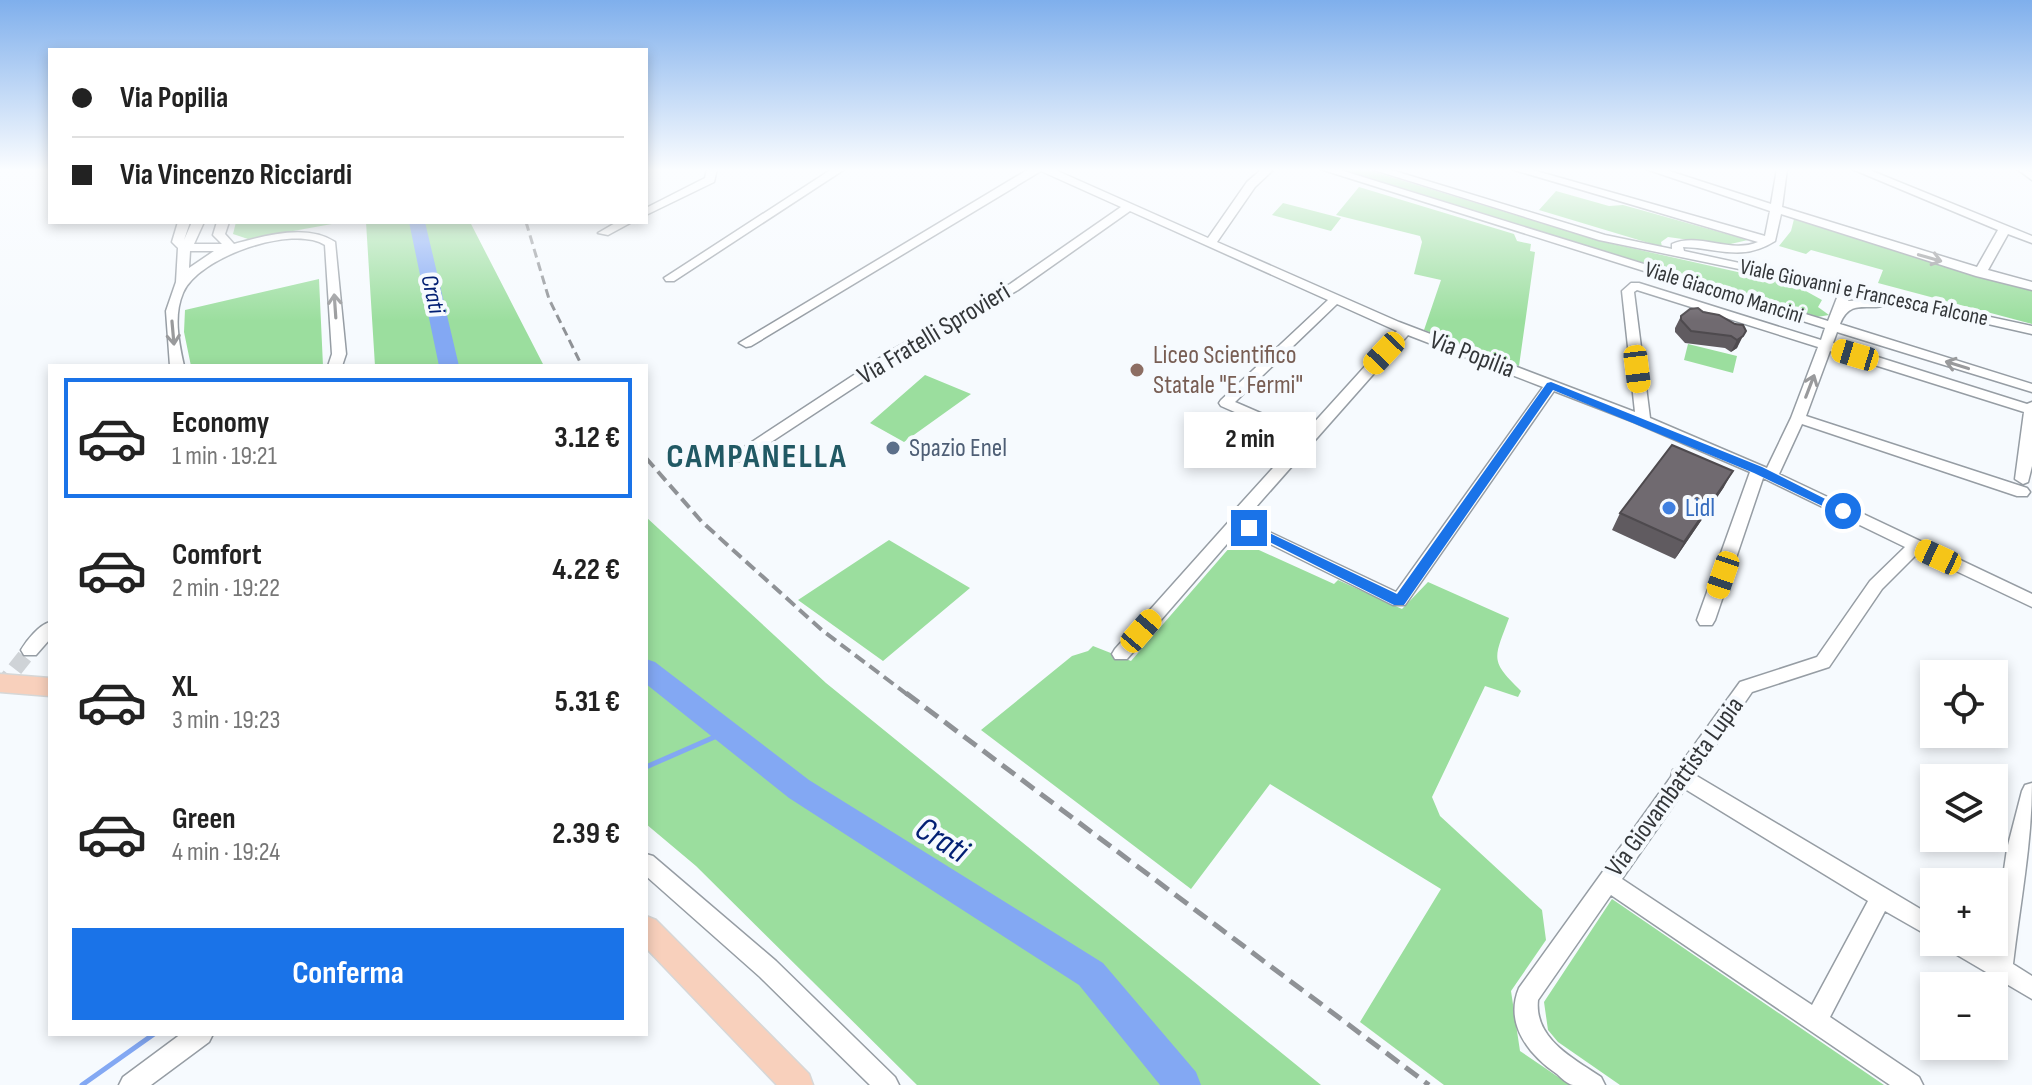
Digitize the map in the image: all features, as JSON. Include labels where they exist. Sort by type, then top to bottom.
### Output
[{"type":"main road","points":[[0,683],[48,687]]},
{"type":"main road","points":[[648,931],[798,1085]]},
{"type":"street","points":[[670,278],[761,220]]},
{"type":"street","points":[[746,343],[952,220]]},
{"type":"street","name":"Via Fratelli Sprovieri","points":[[737,458],[897,353],[1014,287],[1111,220]]},
{"type":"street","name":"Via Popilia","points":[[1157,220],[1405,330],[1643,421],[1764,473],[2032,601]]},
{"type":"street","points":[[1209,243],[1228,220]]},
{"type":"street","name":"Viale Giacomo Mancini","points":[[1489,220],[2032,388]]},
{"type":"street","name":"Viale Giovanni e Francesca Falcone","points":[[1543,220],[1603,238],[2032,330]]},
{"type":"street","points":[[1694,220],[1769,241]]},
{"type":"street","points":[[1695,257],[1678,250],[1676,246],[1683,243],[1736,250],[1756,248],[1769,241],[1774,220]]},
{"type":"street","points":[[1810,220],[1980,273],[2032,286]]},
{"type":"street","points":[[1984,220],[2032,240]]},
{"type":"street","points":[[183,224],[178,242],[184,247],[232,248],[312,234],[327,239],[331,244],[338,362]]},
{"type":"street","points":[[177,364],[171,328],[182,282],[184,247],[192,239],[197,224]]},
{"type":"street","points":[[222,224],[219,235],[232,248]]},
{"type":"street","points":[[604,233],[622,224]]},
{"type":"street","points":[[1980,273],[2005,229]]},
{"type":"street","points":[[182,282],[207,261],[232,248]]},
{"type":"street","points":[[1643,421],[1628,291],[1639,287],[2032,409],[2027,487],[1798,418]]},
{"type":"street","points":[[1706,620],[1764,473],[1798,418],[1847,288]]},
{"type":"street","points":[[1281,427],[1226,403],[1336,299]]},
{"type":"street","points":[[1840,310],[1850,304],[1920,304]]},
{"type":"street","points":[[1121,654],[1405,330]]},
{"type":"street","points":[[1240,515],[1259,534],[1399,601],[1551,386]]},
{"type":"street","name":"Via Giovambattista Lupia","points":[[1593,1085],[1532,1038],[1526,1019],[1527,996],[1746,687],[1823,662],[1876,585],[1916,546]]},
{"type":"street","points":[[30,650],[48,630]]},
{"type":"street","points":[[1680,776],[1920,921]]},
{"type":"street","points":[[2001,969],[2017,849],[2032,791]]},
{"type":"street","points":[[648,865],[768,969],[887,1085]]},
{"type":"street","points":[[1607,881],[1911,1085]]},
{"type":"street","points":[[1816,1020],[1881,898]]},
{"type":"street","points":[[1979,956],[2032,988]]},
{"type":"street","points":[[131,1085],[198,1036]]},
{"type":"green space","points":[[1289,220],[1340,220],[1331,231]]},
{"type":"green space","points":[[1355,220],[1467,220],[1514,234],[1517,241],[1531,244],[1530,251],[1535,252],[1519,366],[1424,330],[1441,280],[1414,274],[1422,242],[1420,236]]},
{"type":"green space","points":[[1501,220],[1530,220],[1600,241],[1795,285],[1822,300],[1818,307],[1829,315],[1817,317]]},
{"type":"green space","points":[[1571,220],[1675,220],[1748,240],[1726,245],[1668,237],[1661,242],[1662,247]]},
{"type":"green space","points":[[1796,220],[1977,276],[2032,289],[2032,324],[1878,283],[1883,270],[1811,250],[1806,254],[1779,246]]},
{"type":"green space","points":[[236,224],[332,224],[248,239],[233,234]]},
{"type":"green space","points":[[366,224],[471,224],[543,364],[375,364]]},
{"type":"green space","points":[[319,279],[323,364],[191,364],[184,332],[185,310]]},
{"type":"green space","points":[[1688,344],[1737,356],[1733,373],[1684,360]]},
{"type":"green space","points":[[925,375],[971,394],[904,442],[870,423]]},
{"type":"green space","points":[[648,519],[826,683],[1321,1085],[917,1085],[696,866],[648,826]]},
{"type":"green space","points":[[1237,539],[1248,540],[1248,545],[1334,584],[1338,580],[1402,609],[1428,582],[1509,618],[1497,658],[1504,672],[1521,691],[1518,697],[1485,686],[1432,797],[1440,816],[1542,910],[1546,940],[1511,991],[1520,1051],[1570,1085],[1444,1085],[1360,1022],[1441,889],[1270,784],[1191,889],[981,730],[1072,656],[1093,646],[1131,661]]},
{"type":"green space","points":[[889,540],[970,588],[883,661],[798,600]]},
{"type":"green space","points":[[1612,899],[1884,1085],[1620,1085],[1558,1042],[1548,1030],[1544,1002]]},
{"type":"building","points":[[1698,308],[1743,325],[1746,331],[1737,340],[1731,336],[1691,331],[1681,316],[1690,309]]},
{"type":"building","name":"Lidl","points":[[1672,445],[1733,471],[1684,542],[1620,513]]},
{"type":"waterway","name":"Crati","points":[[417,224],[449,364]]},
{"type":"waterway","name":"Crati","points":[[648,671],[799,789],[1091,974],[1183,1085]]},
{"type":"waterway","points":[[648,766],[726,732]]},
{"type":"waterway","points":[[82,1085],[151,1036]]},
{"type":"tunnel","points":[[0,688],[30,650]]},
{"type":"railway","points":[[527,224],[549,299],[581,364]]},
{"type":"railway","points":[[648,460],[702,522],[823,631],[908,695]]},
{"type":"railway","points":[[906,693],[1429,1085]]},
{"type":"place","name":"Liceo Scientifico Statale \"E. Fermi\"","points":[[1137,370]]},
{"type":"place","name":"Spazio Enel","points":[[893,448]]},
{"type":"place","name":"Lidl","points":[[1669,508]]},
{"type":"district","name":"CAMPANELLA","points":[[757,456]]},
{"type":"route","points":[[1249,528],[1399,601],[1551,386],[1639,419],[1758,470],[1843,511]]}]
